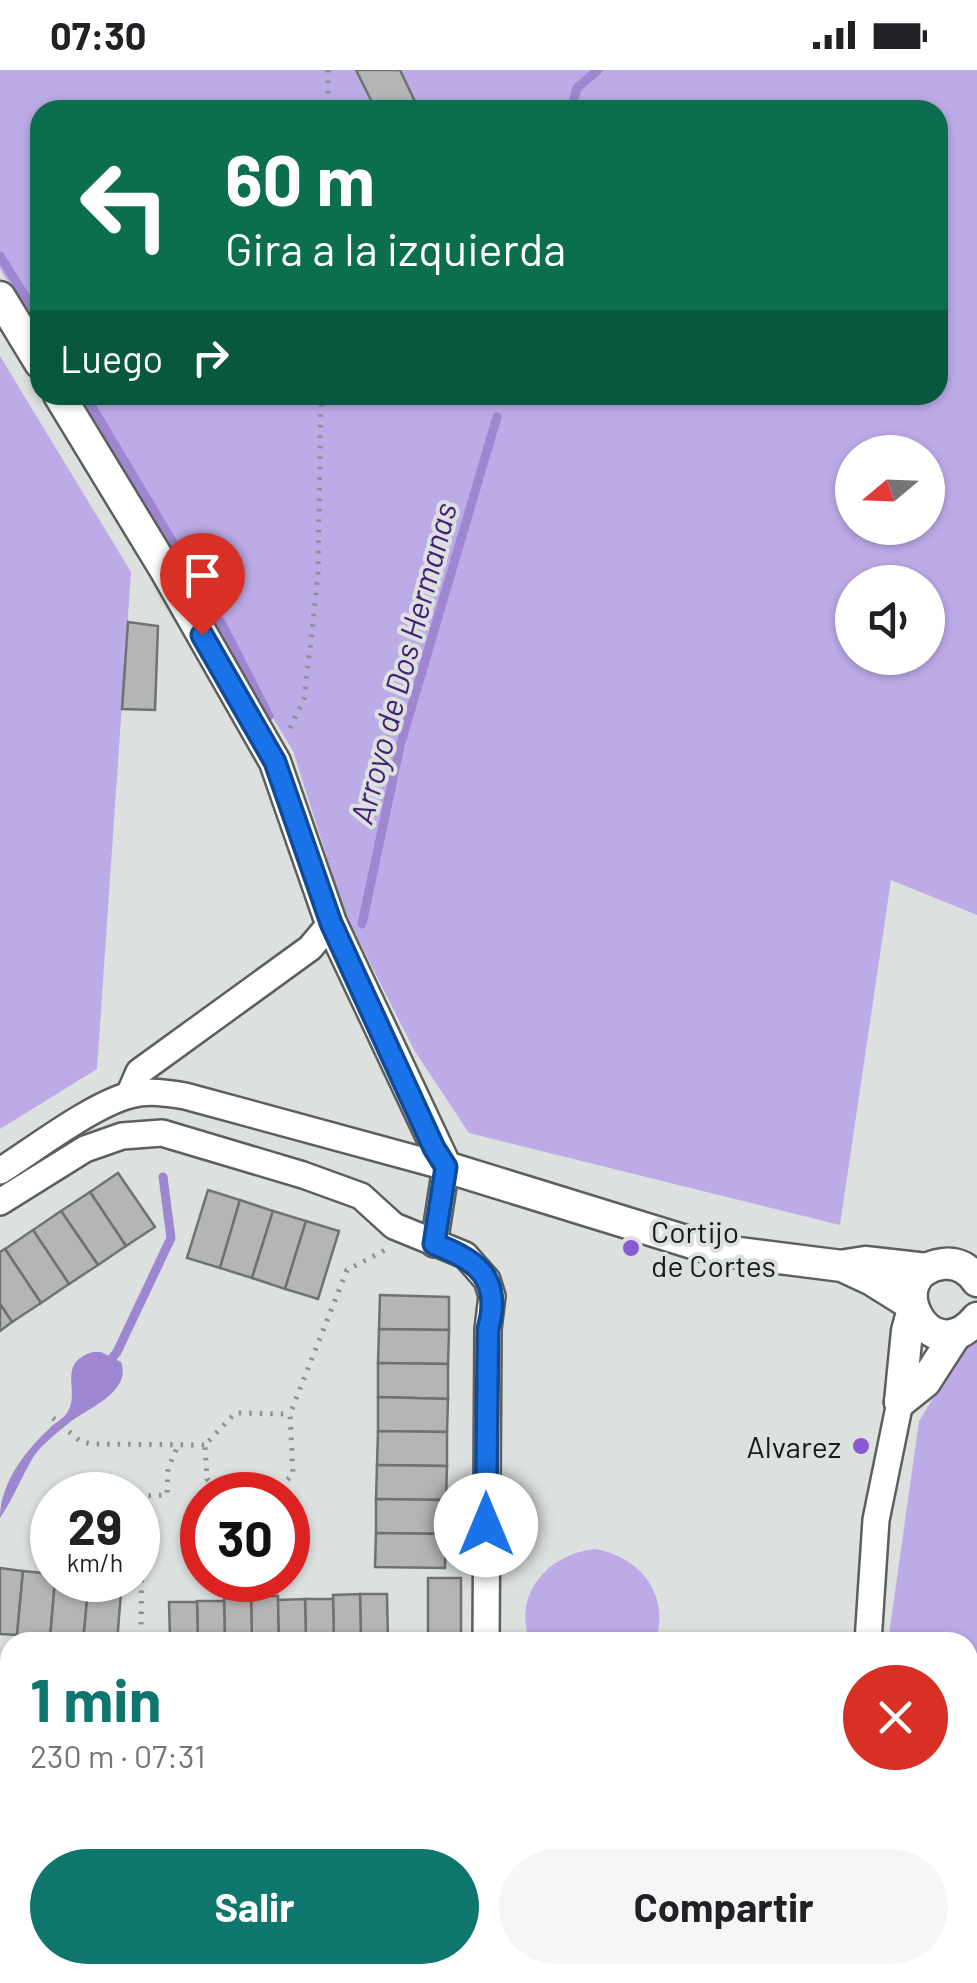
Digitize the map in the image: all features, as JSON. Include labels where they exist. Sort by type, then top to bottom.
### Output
[{"type":"street","points":[[0,297],[30,346]]},
{"type":"street","points":[[66,405],[275,762],[331,923],[446,1167],[438,1216],[424,1239]]},
{"type":"street","points":[[129,1095],[139,1072],[310,948],[331,923]]},
{"type":"street","points":[[0,1171],[103,1107],[129,1095],[157,1092],[185,1096],[446,1167],[715,1250],[842,1266],[951,1260],[977,1281]]},
{"type":"street","points":[[0,1202],[85,1149],[122,1136],[162,1133],[304,1175],[360,1196],[394,1226],[465,1256],[478,1266],[492,1296],[488,1329],[486,1632]]},
{"type":"street","points":[[869,1632],[876,1520],[900,1402],[912,1289],[951,1260]]},
{"type":"street","points":[[842,1266],[872,1280],[912,1307],[916,1318],[931,1331],[966,1326]]},
{"type":"street","points":[[900,1402],[925,1382],[966,1326]]},
{"type":"path","points":[[328,70],[328,100]]},
{"type":"path","points":[[275,762],[304,698],[318,573],[321,405]]},
{"type":"path","points":[[292,1472],[290,1414],[347,1270],[424,1239]]},
{"type":"path","points":[[207,1472],[205,1445],[235,1413],[290,1414]]},
{"type":"path","points":[[53,1418],[80,1441],[91,1444],[205,1445]]},
{"type":"path","points":[[160,1496],[167,1496],[168,1469],[178,1445]]},
{"type":"path","points":[[141,1602],[141,1632]]},
{"type":"shaded area","points":[[0,70],[977,70],[977,915],[891,880],[840,1225],[469,1133],[414,1050],[344,911],[293,751],[82,405],[948,405],[948,100],[30,100],[30,318],[0,269]]},
{"type":"shaded area","points":[[0,356],[131,572],[97,1069],[0,1129]]},
{"type":"shaded area","points":[[977,1327],[977,1632],[889,1632],[919,1421]]},
{"type":"shaded area","points":[[93,1352],[121,1362],[120,1382],[106,1398],[69,1423],[37,1452],[0,1518],[4,1493],[16,1469],[71,1405],[75,1363]]},
{"type":"shaded area","points":[[595,1549],[611,1553],[638,1570],[655,1594],[659,1609],[657,1632],[528,1632],[526,1608],[538,1579],[562,1559]]},
{"type":"building","points":[[356,70],[400,70],[414,100],[371,100]]},
{"type":"building","points":[[128,622],[158,626],[155,710],[122,709]]},
{"type":"building","points":[[118,1173],[155,1227],[126,1246],[90,1192]]},
{"type":"building","points":[[208,1190],[240,1200],[220,1268],[187,1258]]},
{"type":"building","points":[[90,1192],[126,1246],[98,1265],[61,1211]]},
{"type":"building","points":[[240,1200],[273,1211],[252,1278],[220,1268]]},
{"type":"building","points":[[61,1211],[98,1265],[69,1284],[33,1230]]},
{"type":"building","points":[[273,1211],[306,1221],[285,1289],[252,1278]]},
{"type":"building","points":[[306,1221],[339,1231],[318,1299],[285,1289]]},
{"type":"building","points":[[33,1230],[69,1284],[41,1303],[5,1249]]},
{"type":"building","points":[[5,1249],[41,1303],[12,1322],[0,1304],[0,1252]]},
{"type":"building","points":[[380,1295],[449,1297],[449,1330],[379,1329]]},
{"type":"building","points":[[0,1304],[12,1322],[0,1331]]},
{"type":"building","points":[[379,1329],[449,1330],[448,1364],[378,1363]]},
{"type":"building","points":[[378,1363],[448,1364],[448,1399],[378,1397]]},
{"type":"building","points":[[378,1397],[448,1399],[447,1432],[378,1431]]},
{"type":"building","points":[[378,1431],[447,1432],[447,1466],[377,1465]]},
{"type":"building","points":[[377,1465],[447,1466],[446,1500],[376,1499]]},
{"type":"building","points":[[376,1499],[446,1500],[446,1534],[376,1533]]},
{"type":"building","points":[[376,1533],[446,1534],[445,1568],[375,1567]]},
{"type":"building","points":[[0,1568],[23,1571],[17,1632],[0,1632]]},
{"type":"building","points":[[23,1571],[30,1572],[30,1602],[53,1602],[51,1632],[17,1632]]},
{"type":"building","points":[[428,1578],[461,1578],[461,1632],[428,1632]]},
{"type":"building","points":[[360,1594],[387,1594],[388,1632],[361,1632]]},
{"type":"building","points":[[360,1594],[361,1632],[334,1632],[333,1595]]},
{"type":"building","points":[[333,1599],[334,1632],[306,1632],[305,1602]]},
{"type":"building","points":[[53,1602],[87,1602],[84,1632],[51,1632]]},
{"type":"building","points":[[87,1602],[120,1602],[118,1632],[84,1632]]},
{"type":"building","points":[[169,1602],[197,1602],[198,1632],[170,1632]]},
{"type":"building","points":[[197,1602],[224,1602],[225,1632],[198,1632]]},
{"type":"building","points":[[224,1602],[251,1602],[252,1632],[225,1632]]},
{"type":"building","points":[[251,1602],[278,1602],[279,1632],[252,1632]]},
{"type":"building","points":[[278,1602],[305,1602],[306,1632],[279,1632]]},
{"type":"waterway","name":"Arroyo de Dos Hermanas","points":[[574,100],[577,88],[598,70]]},
{"type":"waterway","points":[[0,256],[30,304]]},
{"type":"waterway","points":[[91,405],[224,628],[269,716]]},
{"type":"waterway","name":"Arroyo de Dos Hermanas","points":[[362,924],[400,746],[497,417]]},
{"type":"waterway","name":"Arroyo de Dos Hermanas","points":[[109,1362],[171,1238],[163,1177]]},
{"type":"place","name":"Cortijo de Cortes","points":[[631,1248]]},
{"type":"place","name":"Alvarez","points":[[861,1446]]},
{"type":"route","points":[[202,635],[275,762],[331,923],[446,1167],[434,1244],[465,1256],[487,1280],[492,1313],[488,1329],[486,1525]]}]
